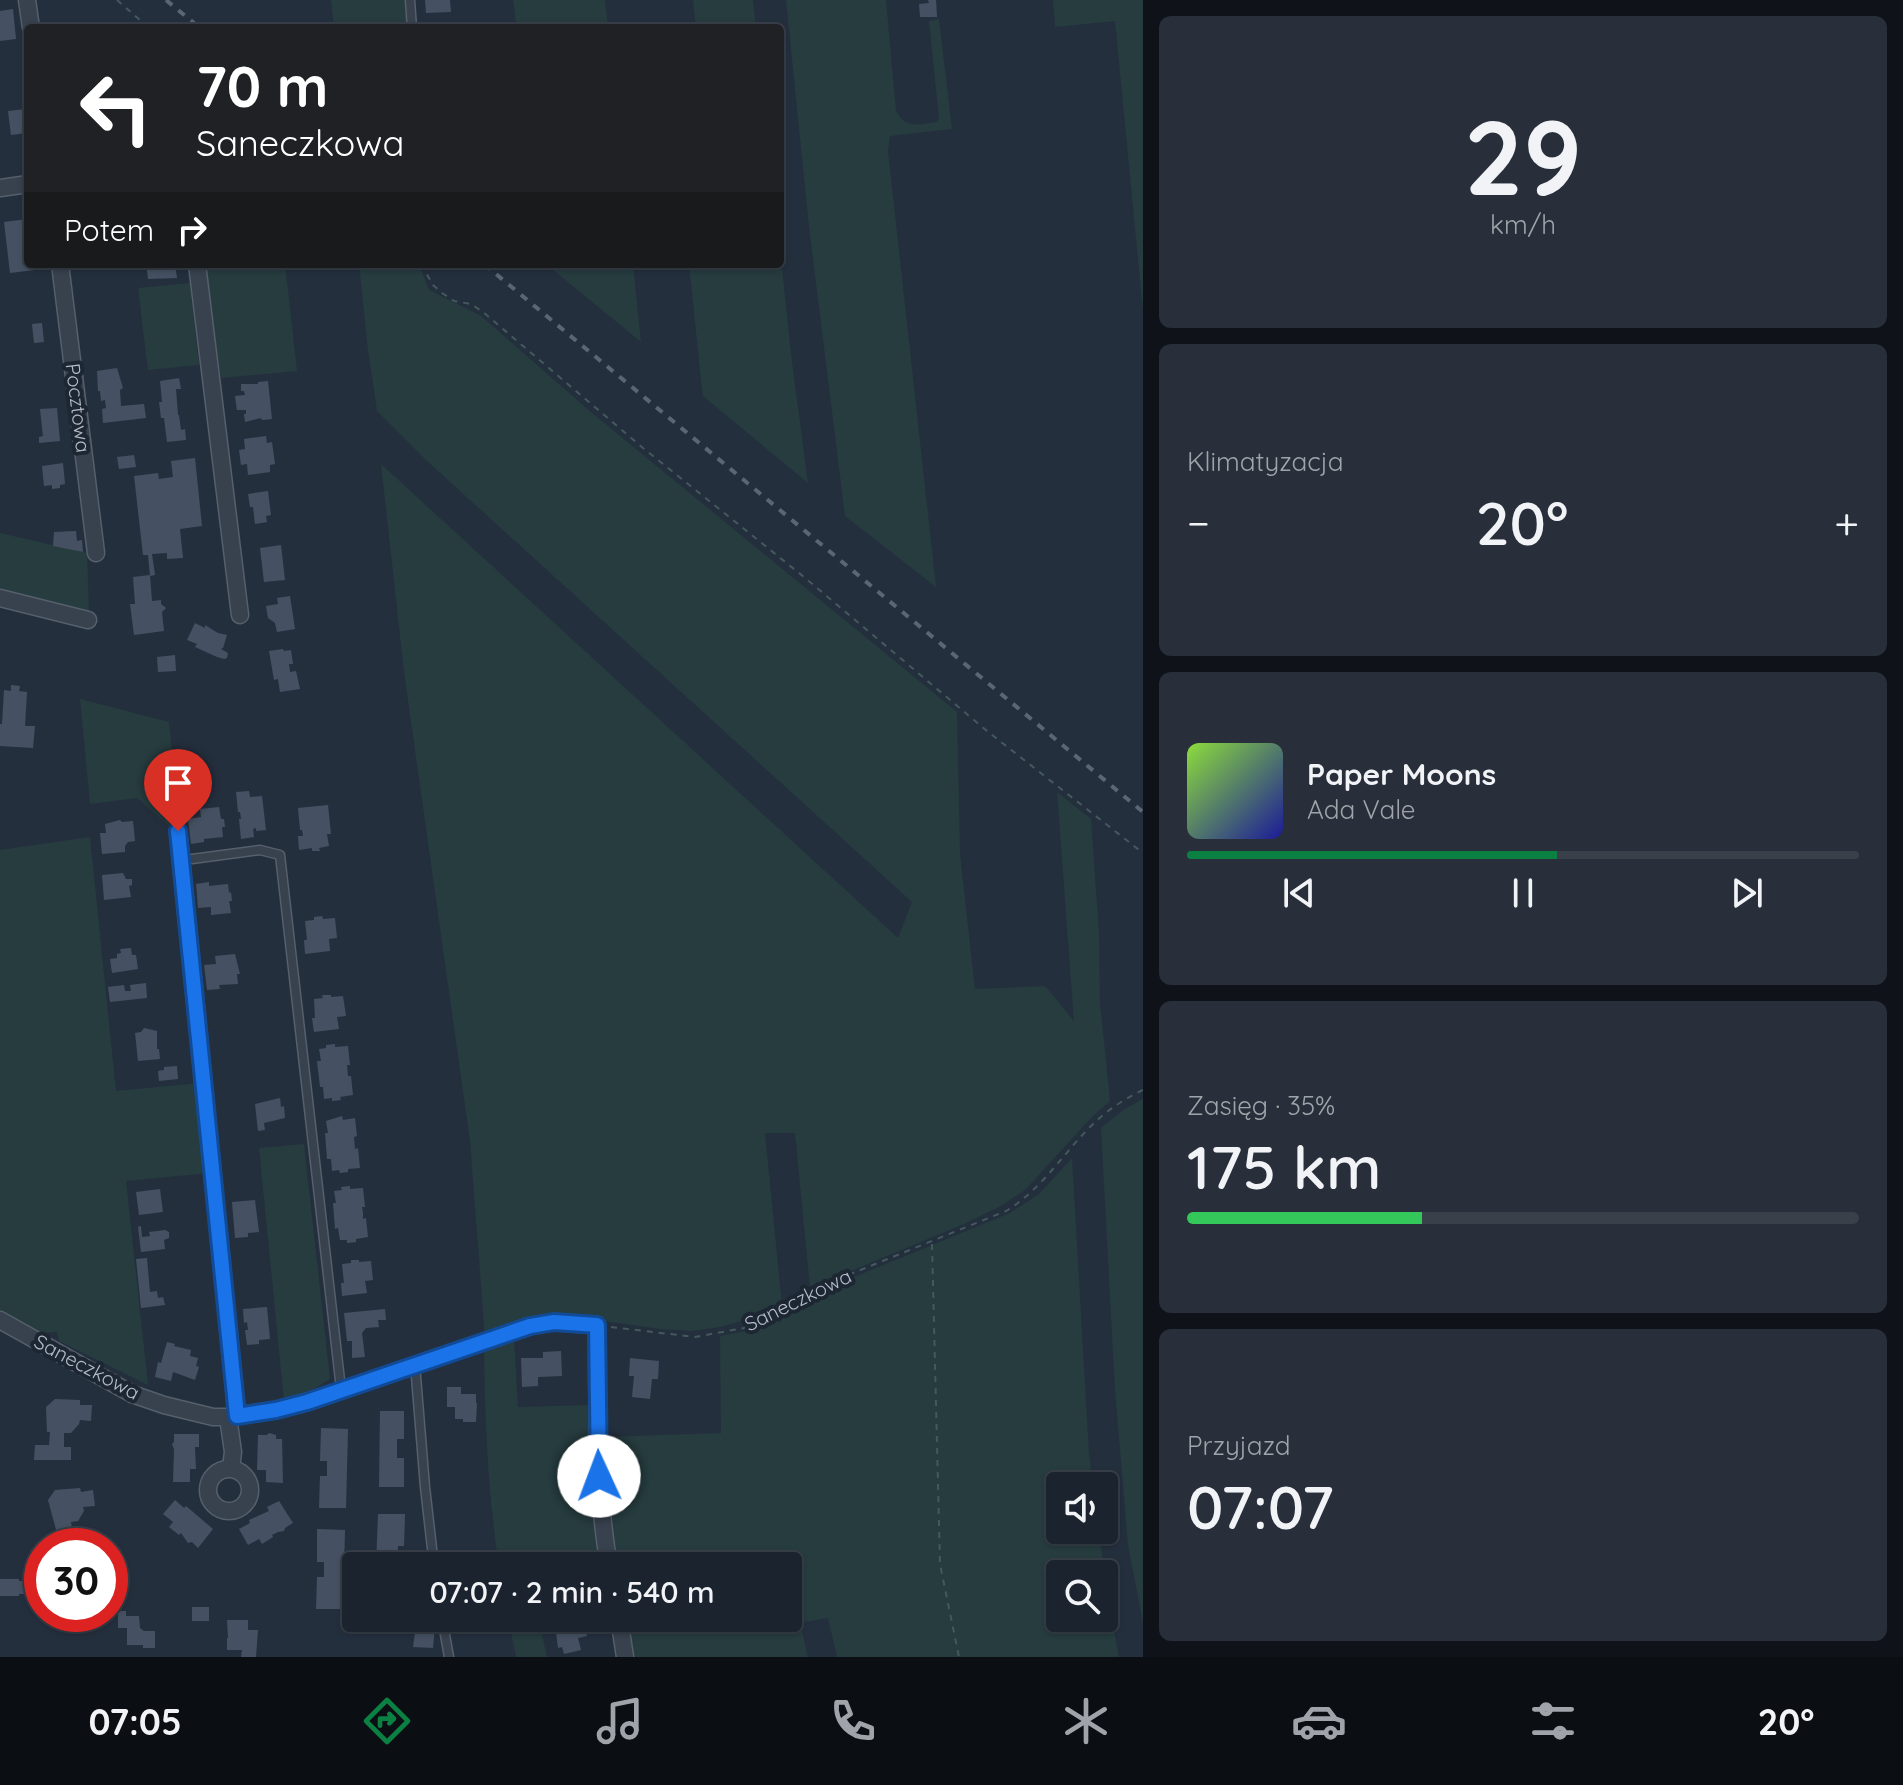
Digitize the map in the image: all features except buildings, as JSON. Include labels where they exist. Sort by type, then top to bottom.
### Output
[{"type":"street","points":[[27,0],[30,24]]},
{"type":"street","points":[[0,188],[24,185]]},
{"type":"street","name":"Pocztowa","points":[[60,268],[96,553]]},
{"type":"street","points":[[197,268],[240,615]]},
{"type":"street","points":[[0,598],[88,620]]},
{"type":"street","points":[[178,831],[232,1416],[231,1468]]},
{"type":"street","name":"Saneczkowa","points":[[0,1320],[132,1394],[213,1417],[276,1410],[307,1402],[530,1326],[554,1322],[597,1325]]},
{"type":"street","points":[[597,1325],[598,1451],[607,1552]]},
{"type":"street","points":[[621,1632],[625,1657]]},
{"type":"lane","points":[[410,0],[412,24]]},
{"type":"lane","points":[[192,859],[260,850],[280,855],[341,1389]]},
{"type":"lane","points":[[415,1364],[432,1552]]},
{"type":"lane","points":[[445,1632],[449,1657]]},
{"type":"path","points":[[117,0],[144,24]]},
{"type":"path","points":[[423,268],[433,285],[442,293],[483,312],[987,731],[1143,853]]},
{"type":"path","name":"Saneczkowa","points":[[597,1325],[695,1337],[744,1328],[773,1316],[848,1275],[1006,1211],[1023,1201],[1093,1123],[1143,1090]]},
{"type":"path","points":[[932,1242],[940,1564],[959,1657]]},
{"type":"green space","points":[[331,0],[405,0],[407,24],[334,24]]},
{"type":"green space","points":[[513,0],[605,0],[608,24],[511,24],[516,23]]},
{"type":"green space","points":[[693,0],[753,0],[756,24],[696,24]]},
{"type":"green space","points":[[786,0],[886,0],[896,111],[904,121],[914,124],[937,122],[939,119],[929,21],[939,19],[952,129],[890,136],[888,151],[936,587],[845,516],[809,227]]},
{"type":"green space","points":[[1053,0],[1143,0],[1143,311],[1115,21],[1055,27]]},
{"type":"green space","points":[[204,268],[285,268],[297,371],[221,378]]},
{"type":"green space","points":[[359,268],[418,268],[429,290],[481,316],[592,413],[957,712],[960,854],[975,989],[1045,986],[1074,1021],[1057,792],[1091,819],[1099,933],[1100,1003],[1110,1101],[1025,1190],[964,1224],[810,1288],[795,1133],[765,1133],[782,1305],[752,1318],[692,1331],[597,1320],[485,1337],[470,1141],[404,672],[381,464],[898,938],[912,902],[426,460],[377,411]]},
{"type":"green space","points":[[551,268],[633,268],[641,342]]},
{"type":"green space","points":[[689,268],[782,268],[808,483],[703,396]]},
{"type":"green space","points":[[190,283],[199,365],[148,370],[138,288]]},
{"type":"green space","points":[[0,533],[87,553],[89,611],[71,613],[0,594]]},
{"type":"green space","points":[[80,699],[169,722],[180,826],[173,830],[137,798],[90,804]]},
{"type":"green space","points":[[90,837],[116,1091],[200,1083],[209,1173],[126,1181],[148,1385],[59,1341],[57,1332],[42,1333],[0,1311],[0,850]]},
{"type":"green space","points":[[1143,1099],[1143,1623],[1128,1545],[1115,1390],[1101,1128]]},
{"type":"green space","points":[[304,1144],[330,1379],[303,1396],[284,1401],[259,1148]]},
{"type":"green space","points":[[1072,1158],[1091,1472],[1046,1472],[1046,1544],[1101,1544],[1103,1560],[1046,1560],[1046,1632],[1114,1632],[1119,1657],[837,1657],[828,1618],[802,1623],[802,1552],[613,1552],[603,1437],[721,1433],[720,1336],[762,1328],[837,1284],[1010,1213],[1039,1194]]},
{"type":"green space","points":[[514,1339],[518,1407],[593,1405],[598,1552],[497,1552],[488,1458],[484,1349]]},
{"type":"green space","points":[[511,1632],[542,1632],[547,1657],[516,1657]]},
{"type":"green space","points":[[628,1632],[802,1632],[808,1657],[633,1657]]},
{"type":"railway","points":[[166,0],[195,24]]},
{"type":"railway","points":[[489,268],[1143,812]]},
{"type":"route","points":[[178,831],[237,1416],[307,1402],[530,1326],[554,1322],[597,1325],[599,1476]]}]
